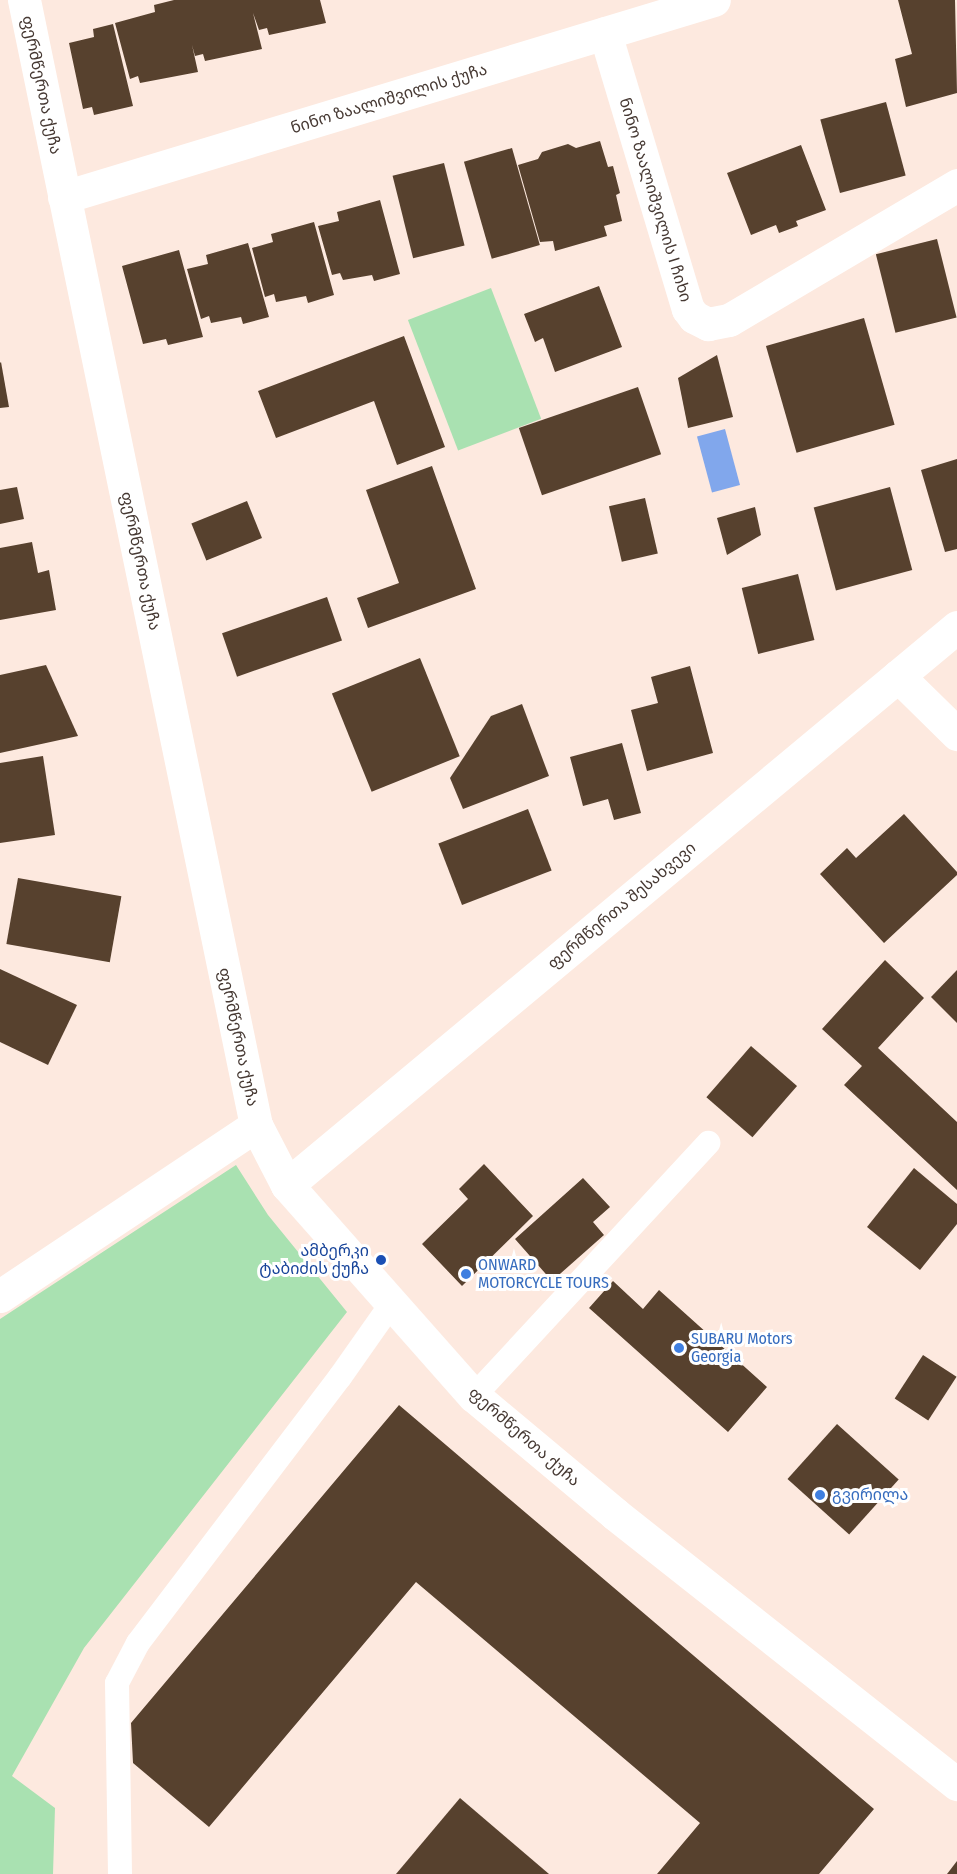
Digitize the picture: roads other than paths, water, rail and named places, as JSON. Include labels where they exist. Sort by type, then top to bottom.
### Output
[{"type":"street","name":"ფერმწერთა ქუჩა","points":[[24,0],[256,1125],[287,1185],[474,1396],[615,1514],[957,1784]]},
{"type":"street","name":"ნინო ზაალიშვილის ქუჩა","points":[[64,197],[714,0]]},
{"type":"street","name":"ნინო ზაალიშვილის I ჩიხი","points":[[605,33],[688,309],[694,316],[708,324],[729,321],[957,184]]},
{"type":"street","name":"ფერმწერთა შესახვევი","points":[[287,1185],[957,627]]},
{"type":"street","points":[[898,676],[957,734]]},
{"type":"street","points":[[0,1296],[256,1125]]},
{"type":"lane","points":[[474,1396],[708,1143]]},
{"type":"lane","points":[[120,1874],[117,1683],[138,1643],[340,1377],[392,1303]]},
{"type":"water","points":[[725,429],[740,485],[712,493],[697,437]]},
{"type":"place","name":"ამბერკი ტაბიძის ქუჩა","points":[[381,1260]]},
{"type":"place","name":"ONWARD MOTORCYCLE TOURS","points":[[466,1274]]},
{"type":"place","name":"SUBARU Motors Georgia","points":[[679,1348]]},
{"type":"place","name":"გვირილა","points":[[820,1495]]}]
